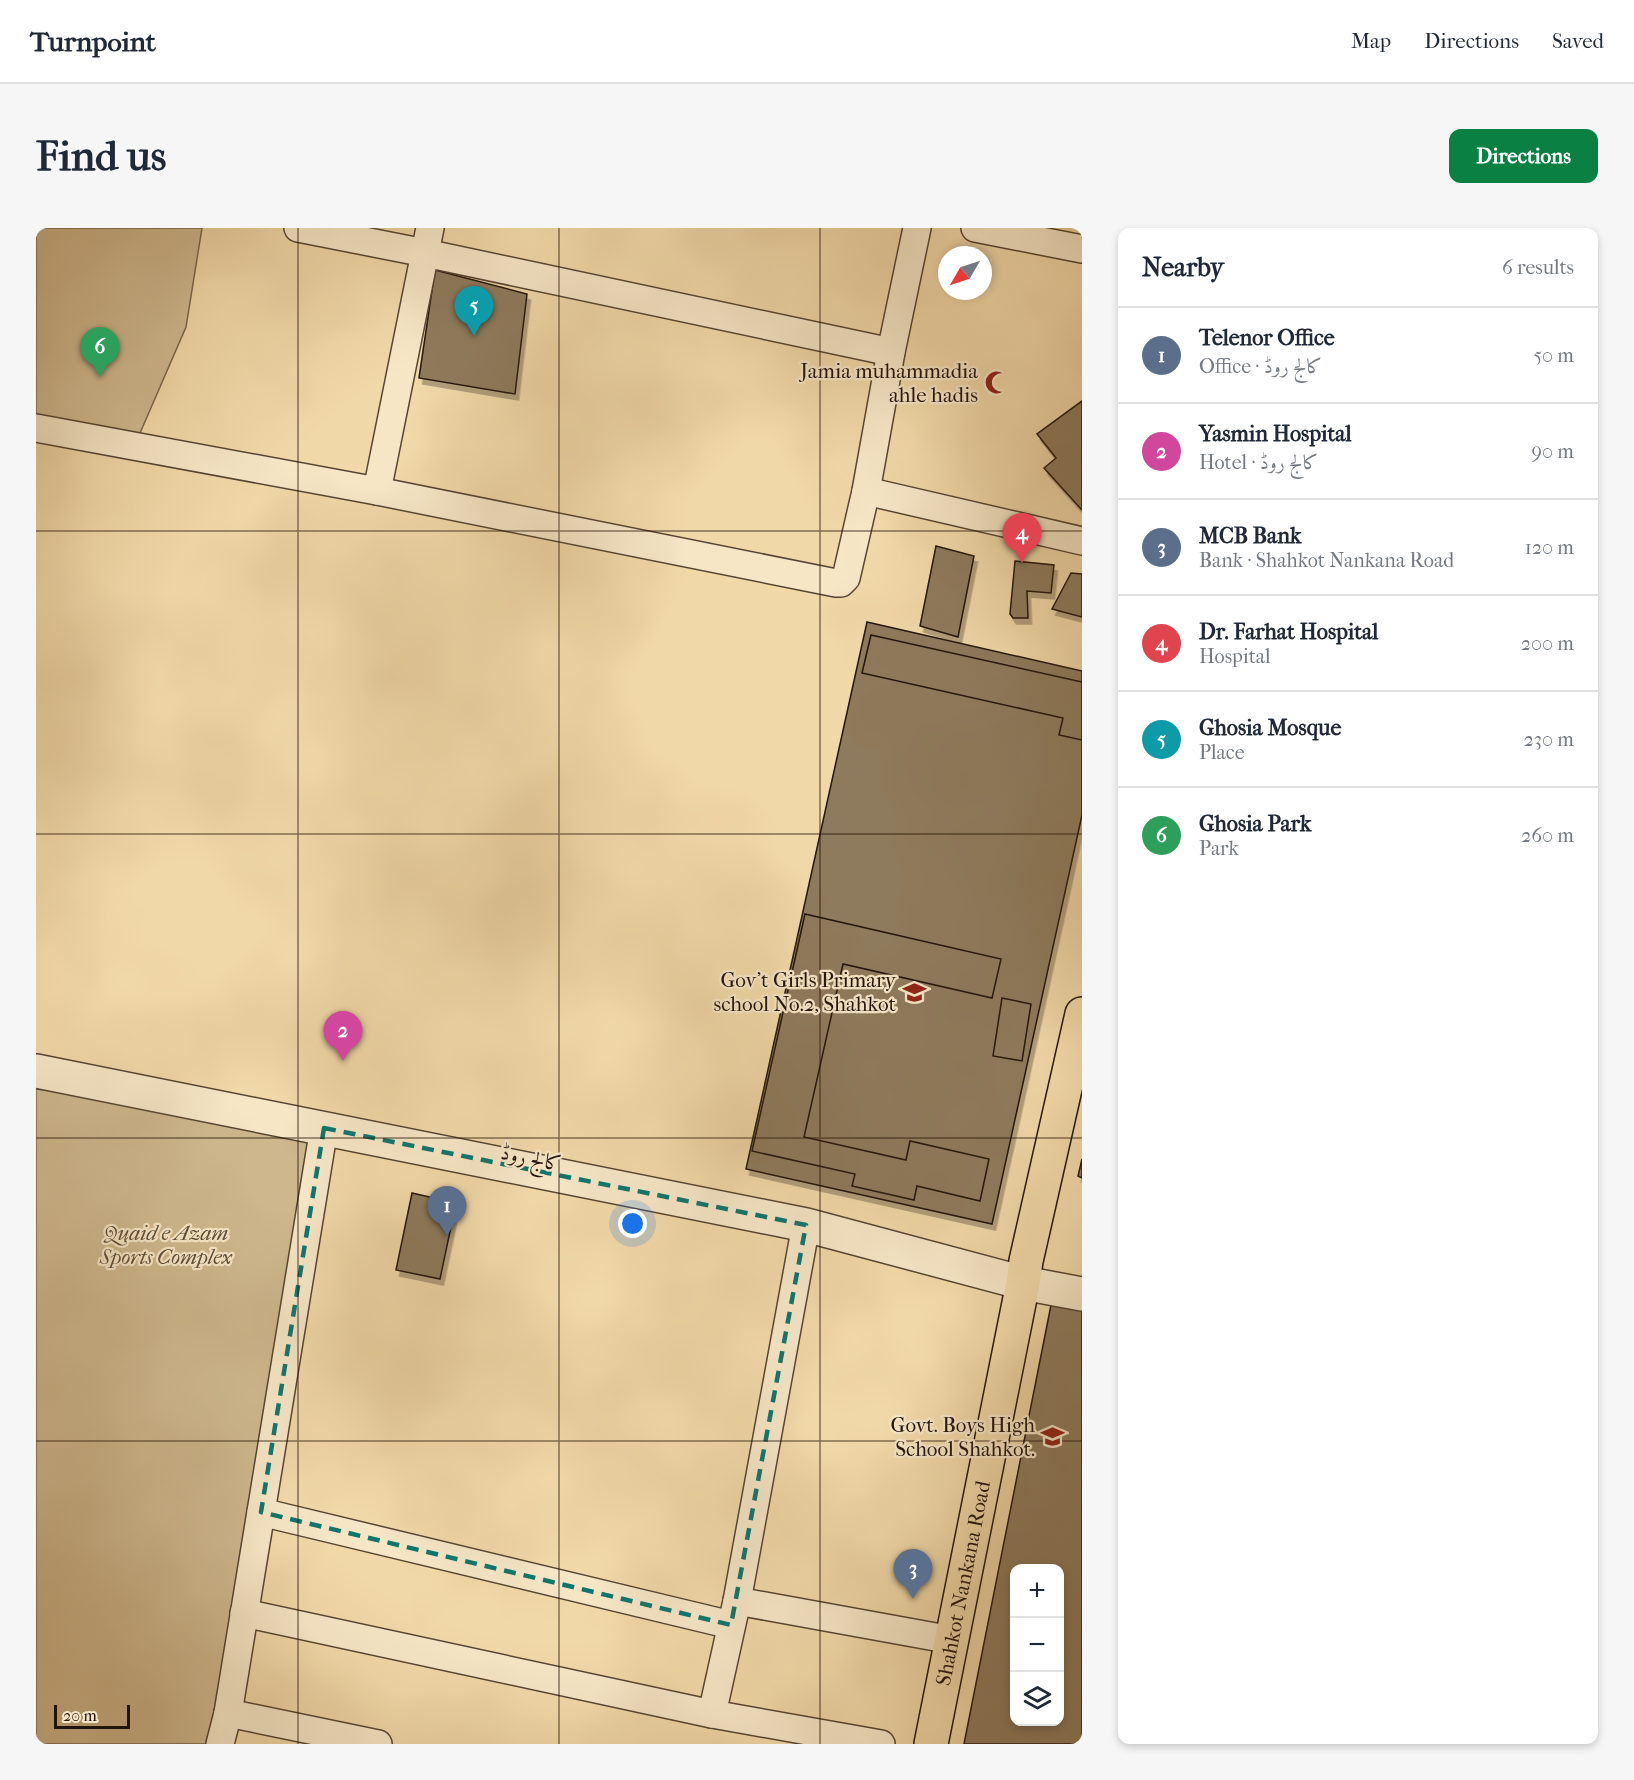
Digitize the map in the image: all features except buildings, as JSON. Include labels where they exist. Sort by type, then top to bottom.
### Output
[{"type":"main road","name":"Shahkot Nankana Road","points":[[931,1744],[1024,1272],[1082,1014]]},
{"type":"street","points":[[298,228],[428,241],[891,352]]},
{"type":"street","points":[[36,428],[378,491],[841,583],[846,578],[866,491],[891,352],[917,228]]},
{"type":"street","points":[[975,228],[1082,249]]},
{"type":"street","points":[[378,491],[428,241]]},
{"type":"street","points":[[866,491],[1082,541]]},
{"type":"street","name":"کالج روڈ","points":[[36,1053],[1024,1272]]},
{"type":"street","name":"کالج روڈ","points":[[36,1071],[806,1225],[1024,1272]]},
{"type":"street","points":[[220,1744],[228,1713],[324,1128]]},
{"type":"street","points":[[712,1714],[734,1613],[806,1225]]},
{"type":"street","points":[[1024,1272],[1082,1272]]},
{"type":"street","points":[[1024,1272],[1082,1294]]},
{"type":"street","points":[[261,1512],[734,1613],[952,1640]]},
{"type":"street","points":[[244,1613],[712,1714],[880,1744]]},
{"type":"street","points":[[228,1713],[378,1744]]},
{"type":"highlighted area","points":[[324,1128],[806,1225],[731,1625],[261,1512]]},
{"type":"green space","points":[[36,228],[202,228],[186,327],[134,447],[36,428]]},
{"type":"green space","name":"Quaid e Azam Sports Complex","points":[[36,1089],[324,1128],[208,1744],[36,1744]]},
{"type":"place","name":"Ghosia Mosque","points":[[474,336]]},
{"type":"place","name":"Ghosia Park","points":[[100,377]]},
{"type":"place","name":"Jamia muhammadia ahle hadis","points":[[996,383]]},
{"type":"place","name":"Dr. Farhat Hospital","points":[[1022,563]]},
{"type":"place","name":"Gov't Girls Primary school No.2, Shahkot","points":[[914,992]]},
{"type":"place","name":"Yasmin Hospital","points":[[343,1061]]},
{"type":"place","name":"Telenor Office","points":[[447,1236]]},
{"type":"place","name":"Govt. Boys High School Shahkot.","points":[[1053,1437]]},
{"type":"place","name":"MCB Bank","points":[[913,1599]]}]
